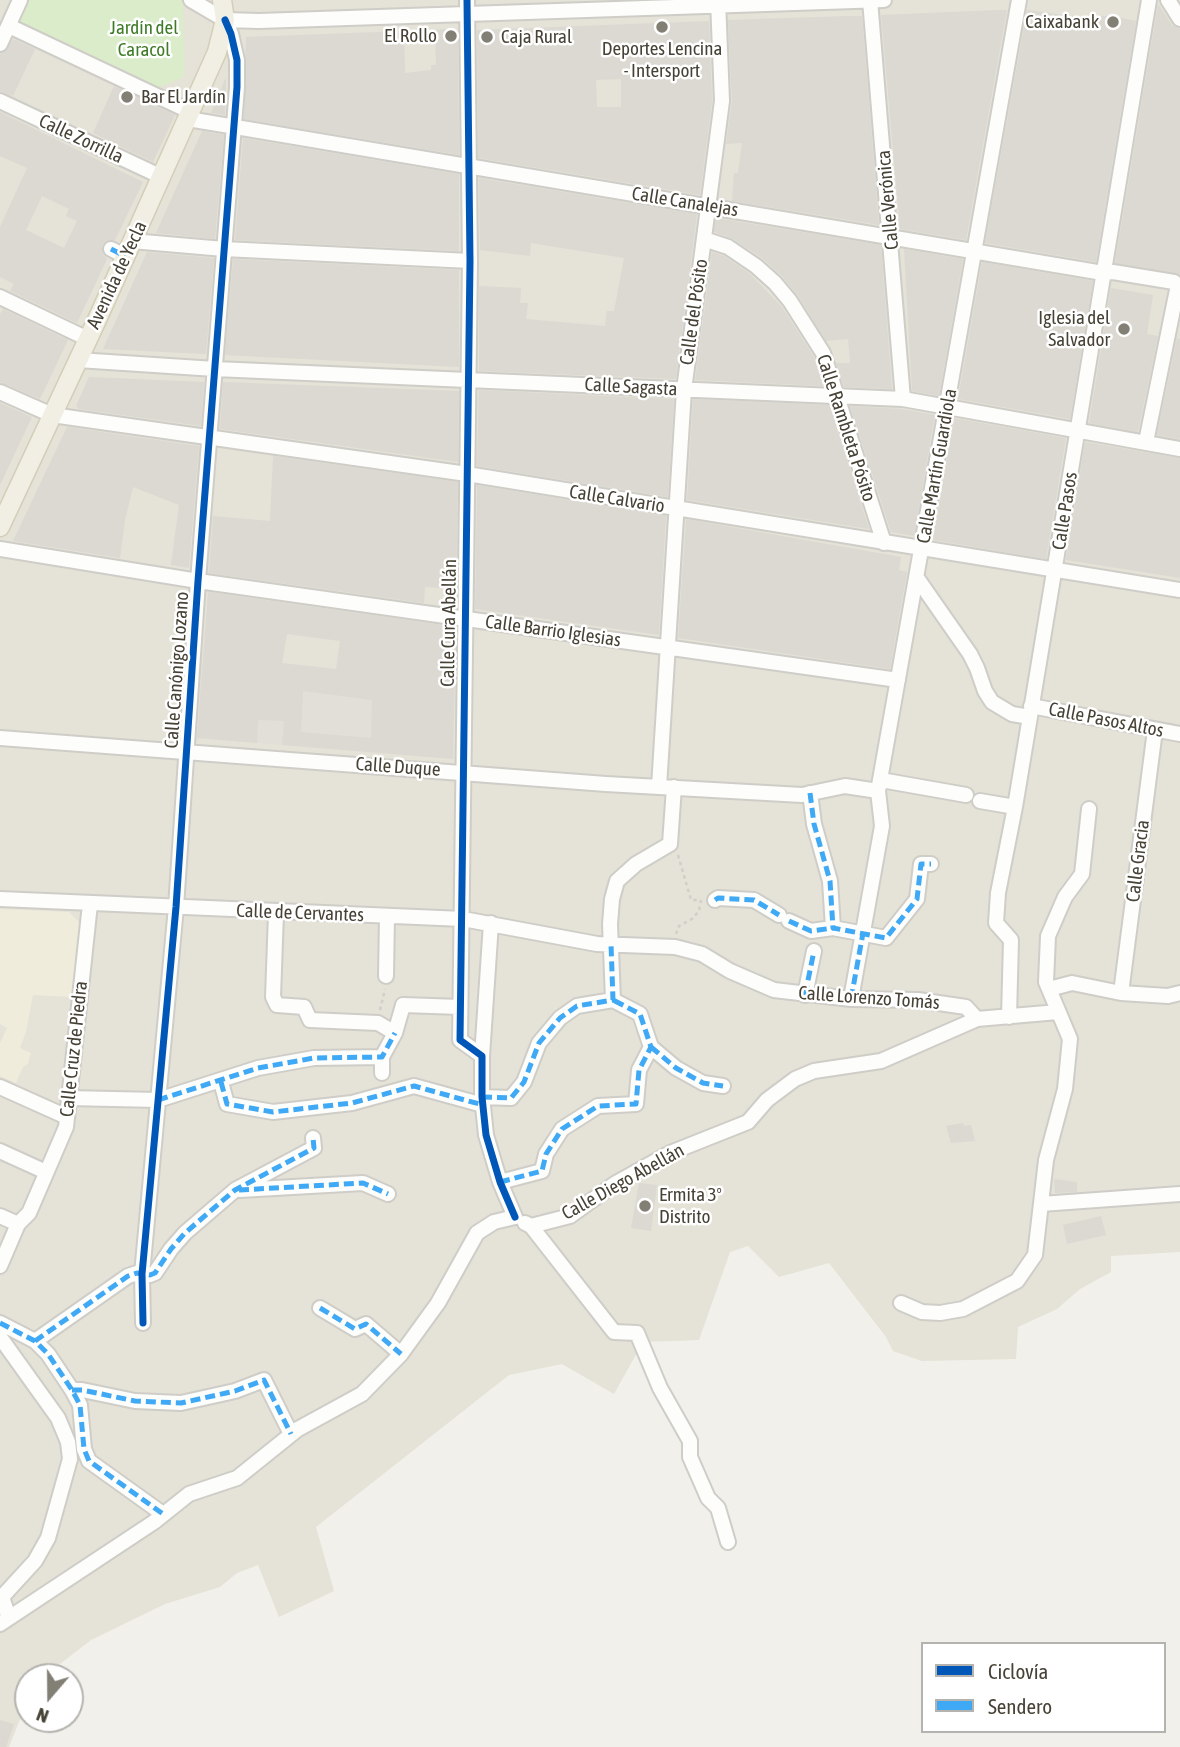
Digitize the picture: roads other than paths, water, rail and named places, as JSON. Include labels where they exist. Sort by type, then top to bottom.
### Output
[{"type":"main road","points":[[222,0],[225,20]]},
{"type":"main road","name":"Avenida de Yecla","points":[[0,527],[88,339],[123,249],[162,177],[220,46],[225,20]]},
{"type":"street","points":[[191,0],[225,20],[259,21],[467,6],[884,0]]},
{"type":"street","name":"Calle Verónica","points":[[870,0],[903,399]]},
{"type":"street","name":"Calle Martín Guardiola","points":[[851,999],[882,826],[880,785],[1019,0]]},
{"type":"street","name":"Calle Pasos","points":[[1009,1017],[1011,940],[996,923],[998,893],[1015,807],[1149,0]]},
{"type":"street","points":[[1168,0],[1180,19]]},
{"type":"street","points":[[0,44],[9,26],[15,2]]},
{"type":"street","name":"Calle del Pósito","points":[[604,944],[617,881],[636,864],[670,844],[666,787],[668,647],[684,390],[722,100],[719,3]]},
{"type":"street","name":"Calle Cura Abellán","points":[[467,6],[470,261],[460,1040],[482,1056]]},
{"type":"street","name":"Calle Canónigo Lozano","points":[[143,1323],[142,1274],[176,907],[198,581],[234,129],[237,60],[225,20]]},
{"type":"street","name":"Calle Canalejas","points":[[9,26],[189,116],[234,129],[891,235],[1103,273],[1113,272],[1174,282],[1179,286]]},
{"type":"street","name":"Calle Zorrilla","points":[[0,101],[162,177]]},
{"type":"street","name":"Calle Rambleta Pósito","points":[[704,239],[728,247],[757,266],[790,301],[823,352],[884,543]]},
{"type":"street","points":[[123,249],[225,249],[470,261]]},
{"type":"street","points":[[1146,442],[1179,286]]},
{"type":"street","points":[[0,297],[88,339]]},
{"type":"street","name":"Calle Sagasta","points":[[78,360],[215,369],[903,399],[1180,449]]},
{"type":"street","name":"Calle Calvario","points":[[0,392],[52,415],[467,474],[1180,590]]},
{"type":"street","name":"Calle Barrio Iglesias","points":[[0,549],[198,581],[898,680]]},
{"type":"street","name":"Calle Pasos Altos","points":[[917,578],[970,654],[992,702],[1012,714],[1030,711],[1180,734]]},
{"type":"street","name":"Calle Gracia","points":[[1121,993],[1155,730]]},
{"type":"street","name":"Calle Duque","points":[[0,738],[666,787],[802,795],[845,786],[880,785],[965,795]]},
{"type":"street","points":[[810,793],[814,824],[830,881],[833,928]]},
{"type":"street","points":[[980,801],[1015,807]]},
{"type":"street","points":[[901,1303],[922,1312],[940,1313],[963,1309],[1017,1281],[1035,1255],[1046,1160],[1066,1089],[1070,1039],[1046,982],[1048,936],[1065,897],[1082,874],[1089,809]]},
{"type":"street","points":[[816,941],[833,928],[886,938],[917,899],[921,864],[931,864]]},
{"type":"street","name":"Calle de Cervantes","points":[[0,899],[463,919],[604,944]]},
{"type":"street","points":[[715,900],[754,900],[811,931],[816,941],[805,995]]},
{"type":"street","name":"Calle Cruz de Piedra","points":[[0,1266],[18,1224],[29,1213],[66,1127],[90,904]]},
{"type":"street","points":[[276,913],[273,997],[276,1005],[304,1007],[310,1020],[378,1023],[395,1033]]},
{"type":"street","points":[[386,976],[387,916]]},
{"type":"street","points":[[491,923],[482,1056],[482,1101],[486,1135],[500,1182],[515,1217],[531,1226],[614,1332],[637,1334],[660,1388],[690,1441],[690,1457],[708,1498],[718,1508],[728,1542]]},
{"type":"street","points":[[604,944],[613,1000]]},
{"type":"street","name":"Calle Lorenzo Tomás","points":[[604,944],[675,947],[702,954],[730,971],[774,990],[851,999],[918,1000],[966,1007],[977,1019]]},
{"type":"street","points":[[1049,989],[1072,983],[1121,993],[1168,996],[1180,993]]},
{"type":"street","points":[[221,1082],[227,1104],[273,1112],[352,1103],[414,1086],[482,1101],[511,1098],[524,1082],[539,1043],[559,1018],[577,1006],[613,1000],[640,1014],[651,1047],[676,1068],[703,1083],[723,1086]]},
{"type":"street","points":[[383,1073],[382,1057],[395,1033],[403,1005],[460,1007]]},
{"type":"street","points":[[977,1019],[1058,1012]]},
{"type":"street","name":"Calle Diego Abellán","points":[[531,1226],[570,1216],[617,1183],[670,1153],[748,1122],[767,1100],[795,1079],[814,1071],[881,1061],[977,1019]]},
{"type":"street","points":[[500,1182],[542,1171],[546,1154],[562,1129],[598,1106],[636,1104],[639,1070],[651,1047]]},
{"type":"street","points":[[68,1098],[158,1101],[258,1068],[314,1058],[382,1057]]},
{"type":"street","points":[[0,1087],[67,1117]]},
{"type":"street","points":[[35,1340],[128,1276],[155,1273],[185,1233],[235,1190],[314,1148],[313,1138]]},
{"type":"street","points":[[0,1151],[46,1172]]},
{"type":"street","points":[[235,1190],[363,1183],[388,1194]]},
{"type":"street","points":[[1041,1204],[1180,1194]]},
{"type":"street","points":[[0,1216],[18,1224]]},
{"type":"street","points":[[0,1336],[58,1418],[68,1442],[70,1459],[48,1538],[35,1561],[2,1597],[5,1621],[189,1494],[237,1478],[291,1434],[362,1394],[401,1354],[438,1303],[477,1233],[494,1222],[515,1217]]},
{"type":"street","points":[[320,1308],[355,1329],[366,1324],[401,1354]]},
{"type":"street","points":[[0,1323],[35,1340],[48,1354],[72,1390],[80,1405],[84,1450],[89,1461],[163,1514]]},
{"type":"street","points":[[72,1390],[135,1401],[181,1403],[235,1391],[264,1380],[291,1434]]},
{"type":"place","name":"Caixabank","points":[[1113,22]]},
{"type":"place","name":"Deportes Lencina - Intersport","points":[[662,27]]},
{"type":"place","name":"El Rollo","points":[[451,36]]},
{"type":"place","name":"Caja Rural","points":[[487,37]]},
{"type":"place","name":"Bar El Jardín","points":[[127,97]]},
{"type":"place","name":"Iglesia del Salvador","points":[[1124,329]]},
{"type":"place","name":"Ermita 3º Distrito","points":[[645,1206]]},
{"type":"park label","name":"Jardín del Caracol","points":[[144,39]]}]
